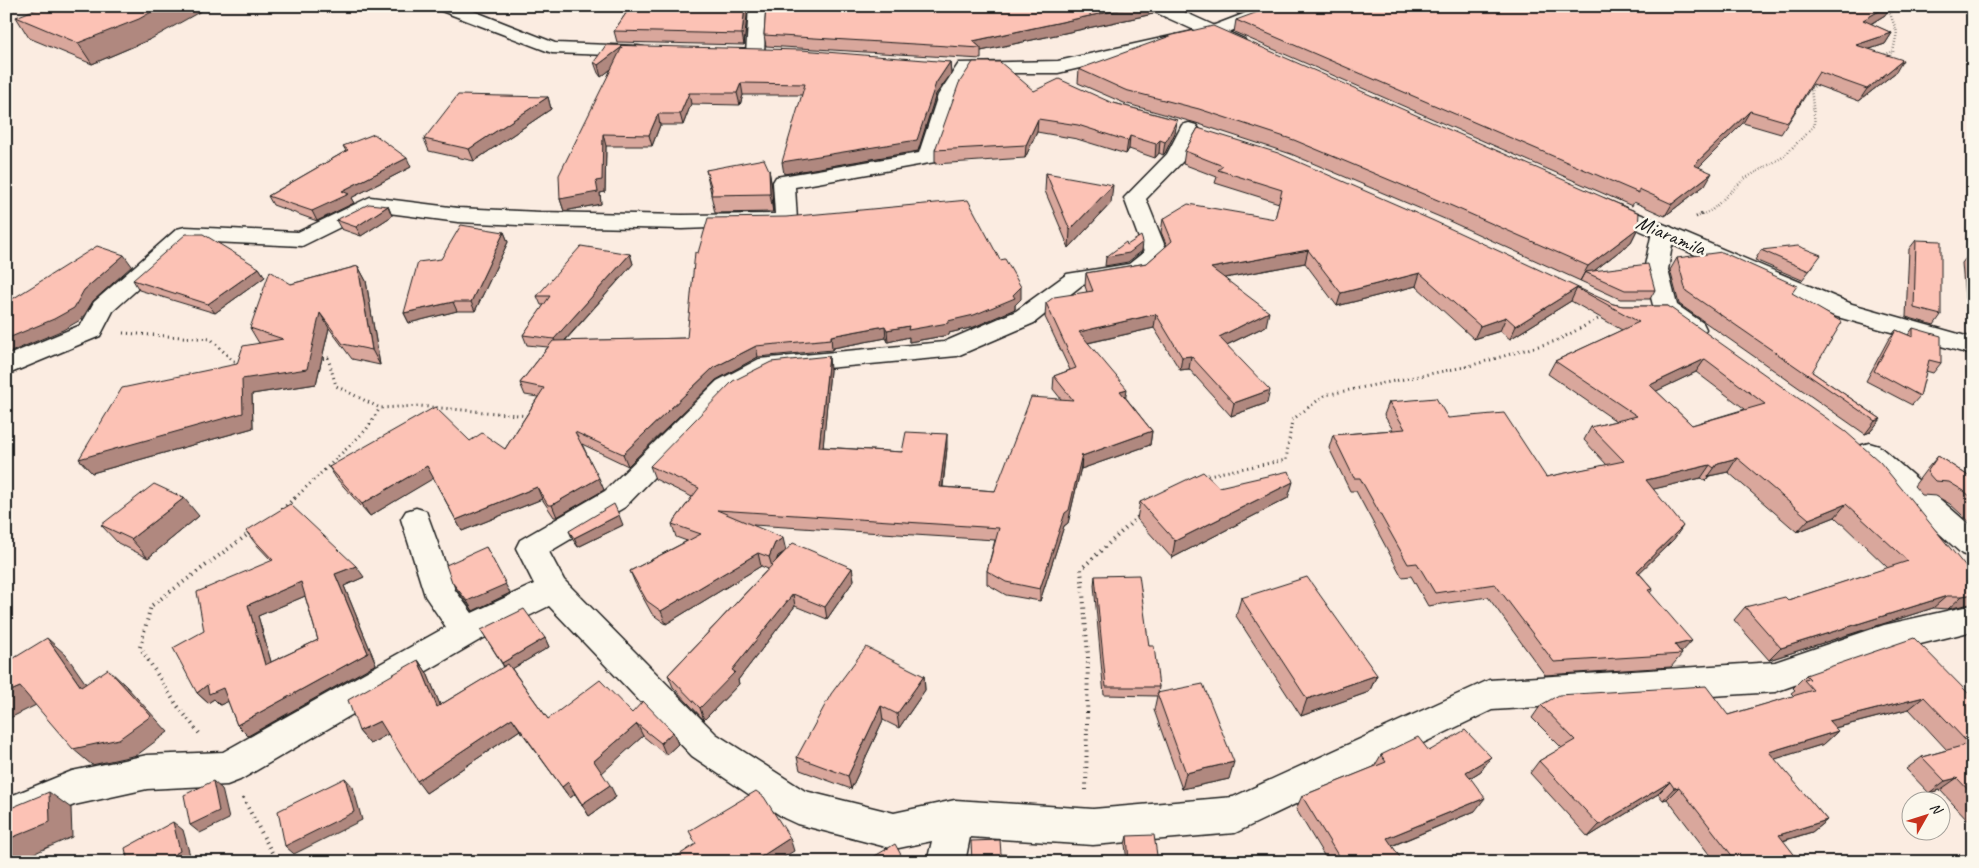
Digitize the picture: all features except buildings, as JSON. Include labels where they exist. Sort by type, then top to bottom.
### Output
[{"type":"street","points":[[445,6],[552,48],[657,52]]},
{"type":"street","points":[[755,54],[758,6]]},
{"type":"street","points":[[1156,6],[1256,52]]},
{"type":"street","points":[[6,366],[91,330],[103,307],[185,234],[302,239],[370,204],[458,214],[540,218],[682,222],[786,220],[784,182],[928,158],[956,66],[1062,77],[1212,32],[1280,6]]},
{"type":"street","points":[[735,53],[774,54]]},
{"type":"street","points":[[1189,129],[1176,157],[1135,198],[1156,254],[1136,270],[1075,279],[1025,318],[948,350],[768,365],[726,387],[615,499],[532,548],[553,589],[704,745],[798,806],[894,831],[955,818],[1093,827],[1235,815],[1489,695],[1775,677],[1884,638],[1973,618]]},
{"type":"street","name":"Miaramila","points":[[1582,196],[1843,310],[1973,347]]},
{"type":"street","points":[[1664,232],[1656,270],[1666,309]]},
{"type":"street","points":[[1616,310],[1666,309],[1714,344]]},
{"type":"street","points":[[1846,437],[1869,454],[1967,556]]},
{"type":"street","points":[[416,519],[441,596],[467,631]]},
{"type":"street","points":[[6,816],[72,788],[147,772],[227,768],[467,631],[553,589]]},
{"type":"street","points":[[946,862],[955,818]]},
{"type":"path","points":[[6,15],[18,6]]},
{"type":"path","points":[[1875,58],[1893,52],[1897,32],[1887,6]]},
{"type":"path","points":[[1664,232],[1712,210],[1744,178],[1783,157],[1815,126],[1811,88],[1826,79]]},
{"type":"path","points":[[1195,481],[1203,476],[1286,460],[1292,420],[1325,395],[1469,366],[1556,341],[1616,310]]},
{"type":"path","points":[[91,330],[211,339],[233,361],[248,364]]},
{"type":"path","points":[[309,360],[328,358],[336,386],[380,408],[419,406],[536,416]]},
{"type":"path","points":[[280,511],[366,430],[380,408]]},
{"type":"path","points":[[1093,827],[1084,784],[1088,655],[1081,569],[1147,510]]},
{"type":"path","points":[[258,527],[152,606],[140,647],[176,704],[227,768],[278,862]]}]
